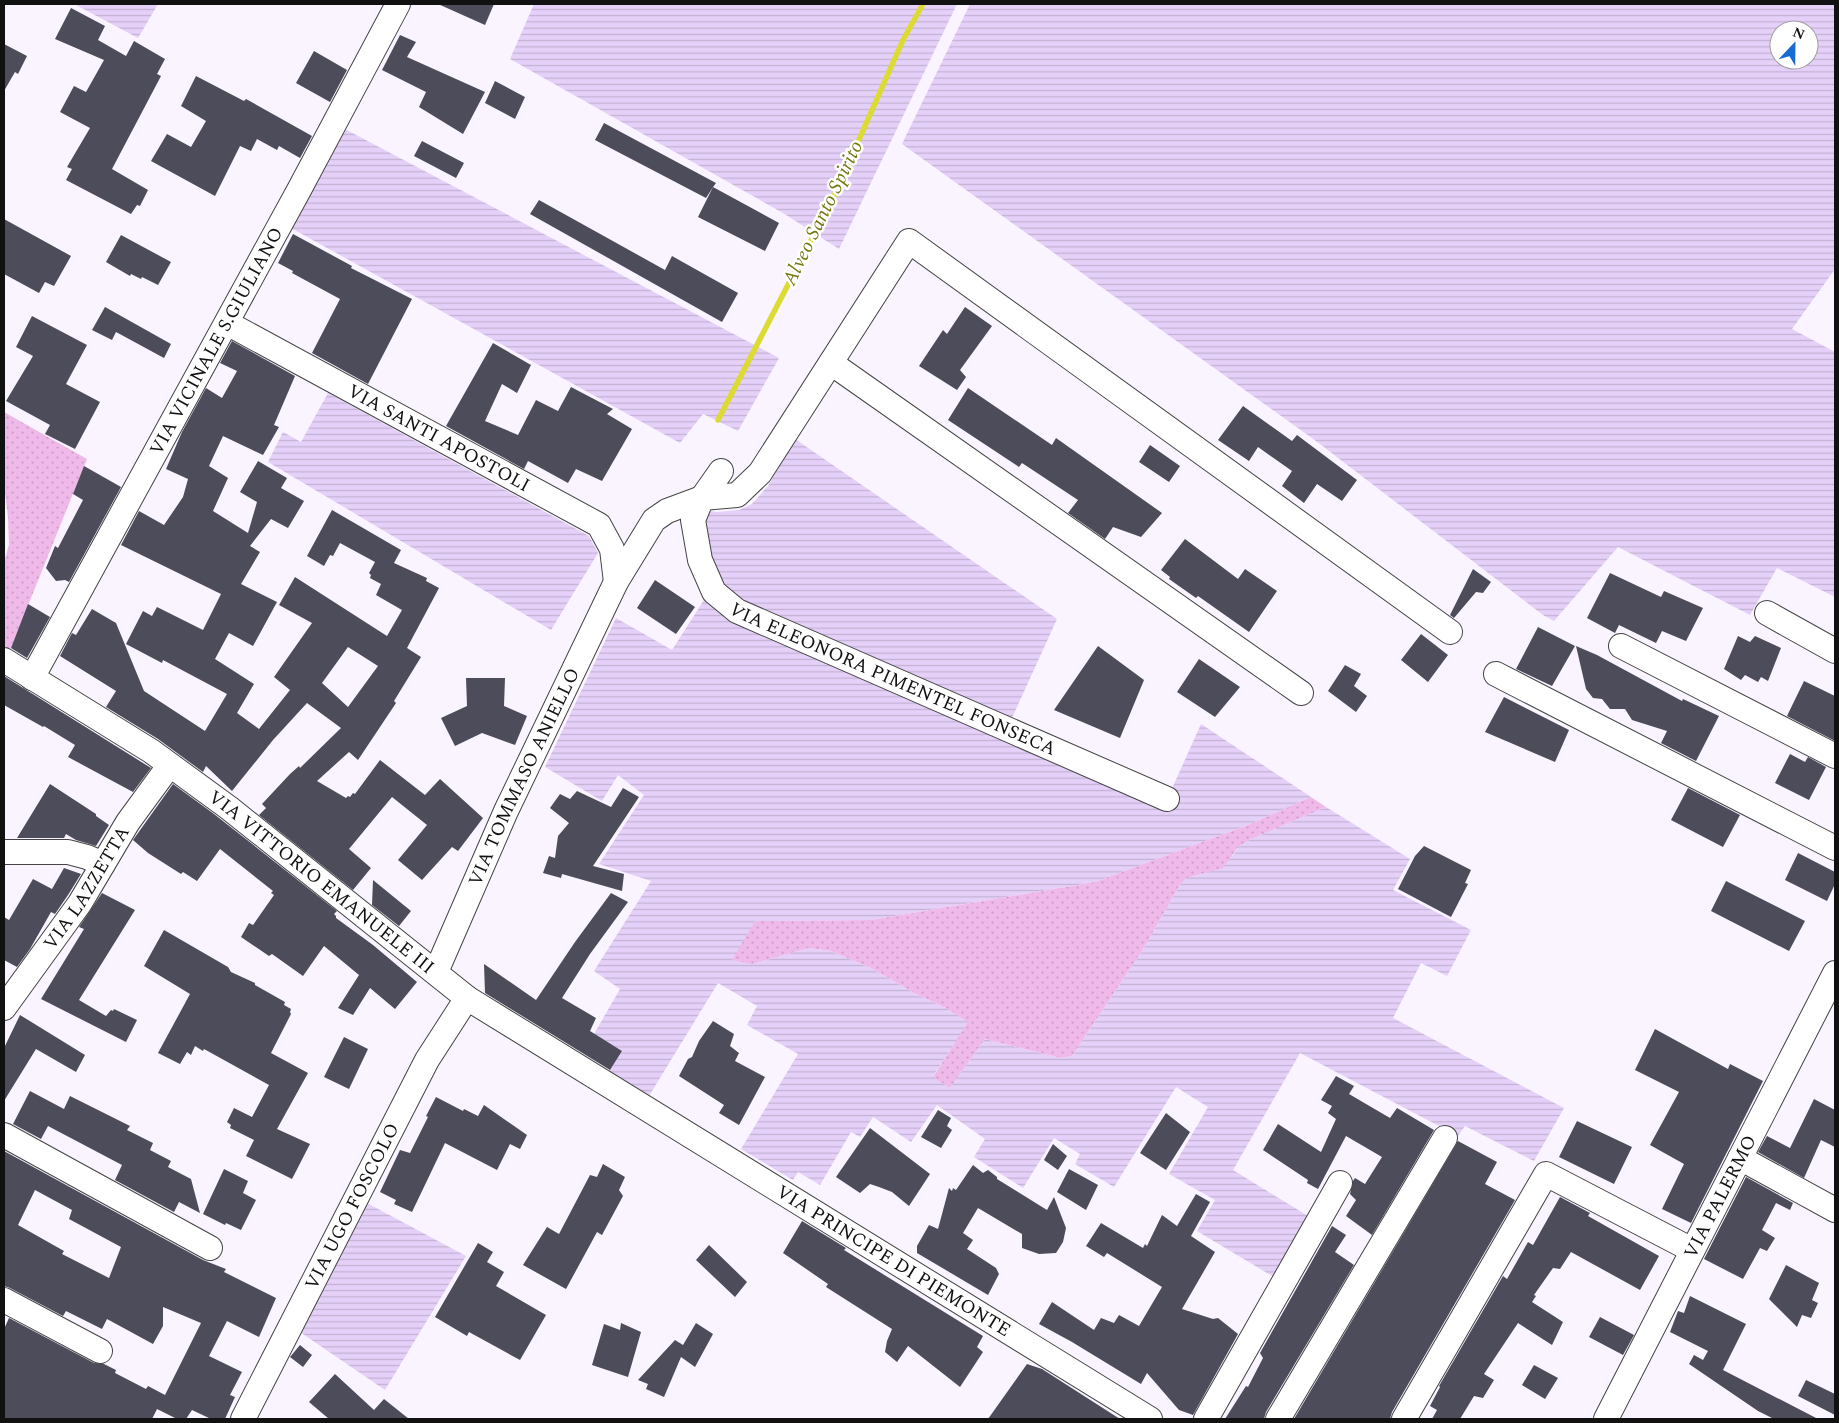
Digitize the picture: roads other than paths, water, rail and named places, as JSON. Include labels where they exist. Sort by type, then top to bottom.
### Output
[{"type":"street","name":"VIA VICINALE S.GIULIANO","points":[[32,678],[398,4]]},
{"type":"street","name":"VIA TOMMASO ANIELLO","points":[[436,972],[506,812],[616,582],[654,520],[668,511],[702,498],[737,495],[760,473],[909,241],[1450,632]]},
{"type":"street","name":"VIA SANTI APOSTOLI","points":[[226,323],[599,525],[612,549],[616,582]]},
{"type":"street","points":[[831,363],[1301,693]]},
{"type":"street","name":"VIA ELEONORA PIMENTEL FONSECA","points":[[721,470],[702,498],[693,520],[700,560],[714,592],[737,611],[1167,799]]},
{"type":"street","points":[[1767,613],[1835,650]]},
{"type":"street","points":[[1621,646],[1835,756]]},
{"type":"street","name":"VIA VITTORIO EMANUELE III","points":[[4,660],[151,750],[169,766],[229,808],[467,998],[638,1104]]},
{"type":"street","points":[[1496,674],[1835,848]]},
{"type":"street","name":"VIA LAZZETTA","points":[[4,1008],[80,903],[128,822],[169,766]]},
{"type":"street","points":[[4,852],[68,852],[87,857],[102,864]]},
{"type":"street","name":"VIA PALERMO","points":[[1606,1419],[1835,973]]},
{"type":"street","name":"VIA UGO FOSCOLO","points":[[244,1419],[427,1060],[467,998]]},
{"type":"street","name":"VIA PRINCIPE DI PIEMONTE","points":[[638,1104],[1150,1419]]},
{"type":"street","points":[[4,1134],[210,1248]]},
{"type":"street","points":[[1278,1419],[1445,1138]]},
{"type":"street","points":[[1740,1158],[1835,1210]]},
{"type":"street","points":[[1404,1419],[1546,1174],[1692,1250]]},
{"type":"street","points":[[1206,1419],[1340,1183]]},
{"type":"street","points":[[4,1300],[100,1351]]},
{"type":"waterway","name":"Alveo Santo Spirito","points":[[718,420],[834,196],[903,40],[923,4]]}]
